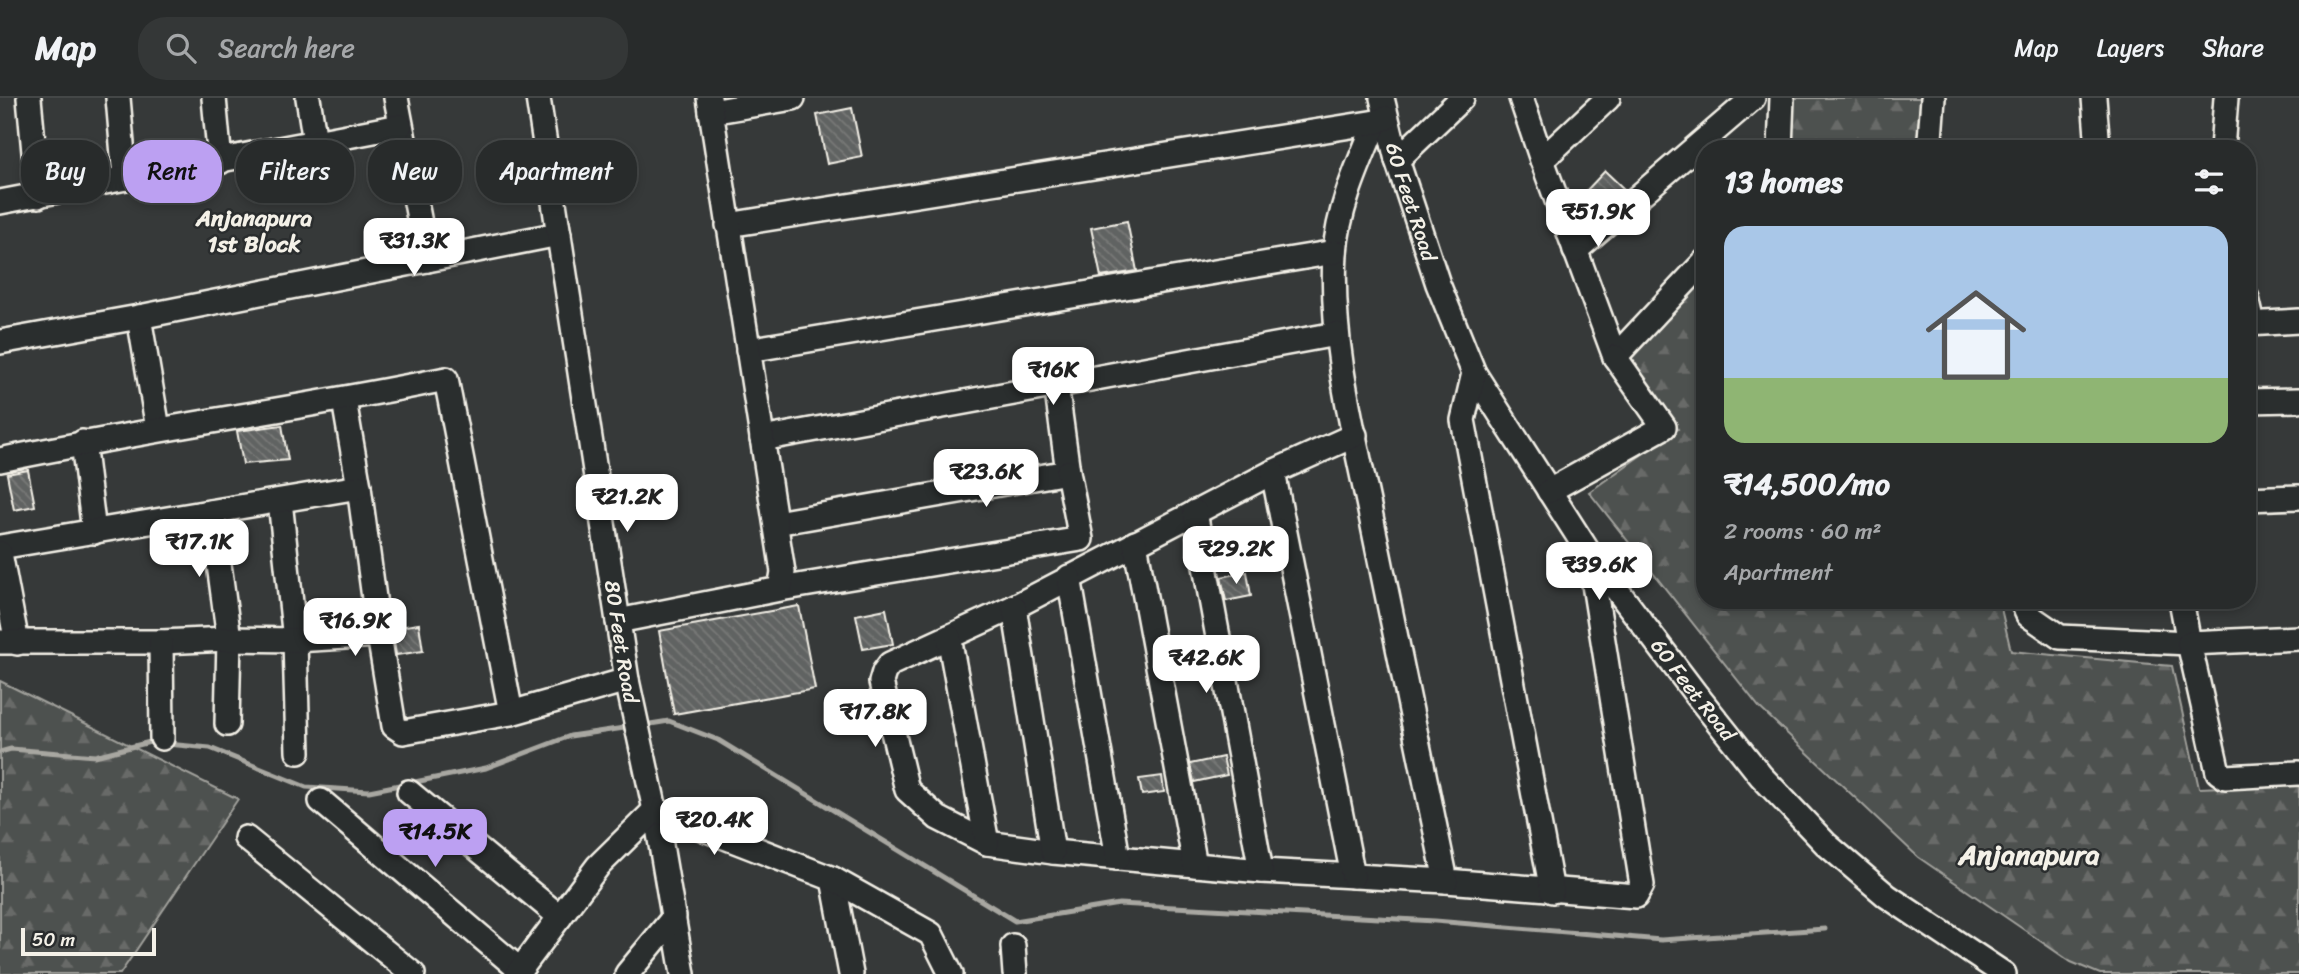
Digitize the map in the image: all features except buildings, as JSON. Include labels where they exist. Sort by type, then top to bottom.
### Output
[{"type":"street","points":[[29,98],[33,140]]},
{"type":"street","points":[[118,98],[123,155]]},
{"type":"street","points":[[214,98],[218,140]]},
{"type":"street","points":[[308,98],[315,140]]},
{"type":"street","points":[[396,98],[427,260]]},
{"type":"street","name":"80 Feet Road","points":[[538,98],[627,680],[655,810],[683,974]]},
{"type":"street","points":[[780,589],[783,572],[776,523],[710,105],[793,98]]},
{"type":"street","points":[[1397,160],[1462,98]]},
{"type":"street","points":[[1521,98],[1615,357],[1664,428],[1549,491]]},
{"type":"street","points":[[1542,160],[1608,98]]},
{"type":"street","points":[[1704,140],[1753,98]]},
{"type":"street","points":[[1780,140],[1782,98]]},
{"type":"street","points":[[1930,140],[1933,98]]},
{"type":"street","points":[[2094,98],[2097,140]]},
{"type":"street","points":[[2223,140],[2226,98]]},
{"type":"street","points":[[728,225],[1382,112]]},
{"type":"street","points":[[1382,112],[1358,167],[1345,206],[1335,252],[1336,334],[1446,881]]},
{"type":"street","name":"60 Feet Road","points":[[1382,112],[1438,284],[1474,373],[1589,553],[1761,776],[1826,844],[1887,895],[2004,974]]},
{"type":"street","points":[[326,140],[400,127]]},
{"type":"street","points":[[1575,251],[1696,147]]},
{"type":"street","points":[[0,202],[21,199]]},
{"type":"street","points":[[0,342],[559,234]]},
{"type":"street","points":[[748,350],[1335,252]]},
{"type":"street","points":[[1615,357],[1696,271]]},
{"type":"street","points":[[139,317],[158,429]]},
{"type":"street","points":[[2256,324],[2299,321]]},
{"type":"street","points":[[762,439],[1336,334]]},
{"type":"street","points":[[1474,373],[1463,420],[1552,891]]},
{"type":"street","points":[[0,460],[83,442],[344,400],[446,379],[511,713]]},
{"type":"street","points":[[618,621],[780,589],[1081,539],[1068,472],[1056,384]]},
{"type":"street","points":[[344,400],[394,726],[403,732],[511,713],[627,680]]},
{"type":"street","points":[[2256,401],[2299,400]]},
{"type":"street","points":[[1355,435],[1273,472],[1014,607],[890,664],[881,682],[907,790],[938,818],[987,843],[1054,852],[1261,871],[1446,881],[1636,896],[1642,886],[1589,553]]},
{"type":"street","points":[[83,442],[94,532]]},
{"type":"street","points":[[776,523],[1068,472]]},
{"type":"street","points":[[1273,472],[1353,876]]},
{"type":"street","points":[[0,547],[359,487]]},
{"type":"street","points":[[2256,499],[2299,497]]},
{"type":"street","points":[[280,501],[295,640],[298,752]]},
{"type":"street","points":[[212,512],[229,639],[227,724]]},
{"type":"street","points":[[1195,512],[1261,871]]},
{"type":"street","points":[[1135,543],[1195,865]]},
{"type":"street","points":[[0,553],[8,642],[295,640],[379,635]]},
{"type":"street","points":[[1069,578],[1118,858]]},
{"type":"street","points":[[1014,607],[1054,852]]},
{"type":"street","points":[[2025,609],[2028,615],[2060,637],[2189,643],[2299,638]]},
{"type":"street","points":[[2183,609],[2218,772],[2225,777],[2299,773]]},
{"type":"street","points":[[949,637],[987,843]]},
{"type":"street","points":[[161,642],[162,738]]},
{"type":"street","points":[[410,792],[560,917]]},
{"type":"street","points":[[321,801],[518,972],[598,866],[655,810],[833,879],[931,934],[951,974]]},
{"type":"street","points":[[246,838],[413,974]]},
{"type":"street","points":[[833,879],[850,974]]},
{"type":"street","points":[[627,974],[674,917]]},
{"type":"street","points":[[1013,946],[1015,974]]},
{"type":"green space","points":[[1787,98],[1921,98],[1921,140],[1786,140]]},
{"type":"green space","points":[[1696,279],[1696,609],[2001,609],[2011,651],[2172,666],[2199,788],[2299,784],[2299,974],[2100,974],[2071,962],[1918,857],[1759,707],[1589,492],[1678,429],[1627,355]]},
{"type":"green space","points":[[0,681],[238,799],[120,974],[0,974]]},
{"type":"waterway","points":[[644,725],[669,721],[718,740],[1015,921],[1119,904],[1435,921],[1661,940],[1825,929]]},
{"type":"waterway","points":[[167,744],[210,748],[306,787],[369,791],[486,768],[570,736],[631,727]]},
{"type":"waterway","points":[[0,752],[11,749],[95,756],[150,742],[158,743]]},
{"type":"district","name":"Anjanapura 1st Block","points":[[254,231]]},
{"type":"district","name":"Anjanapura","points":[[2029,854]]}]
